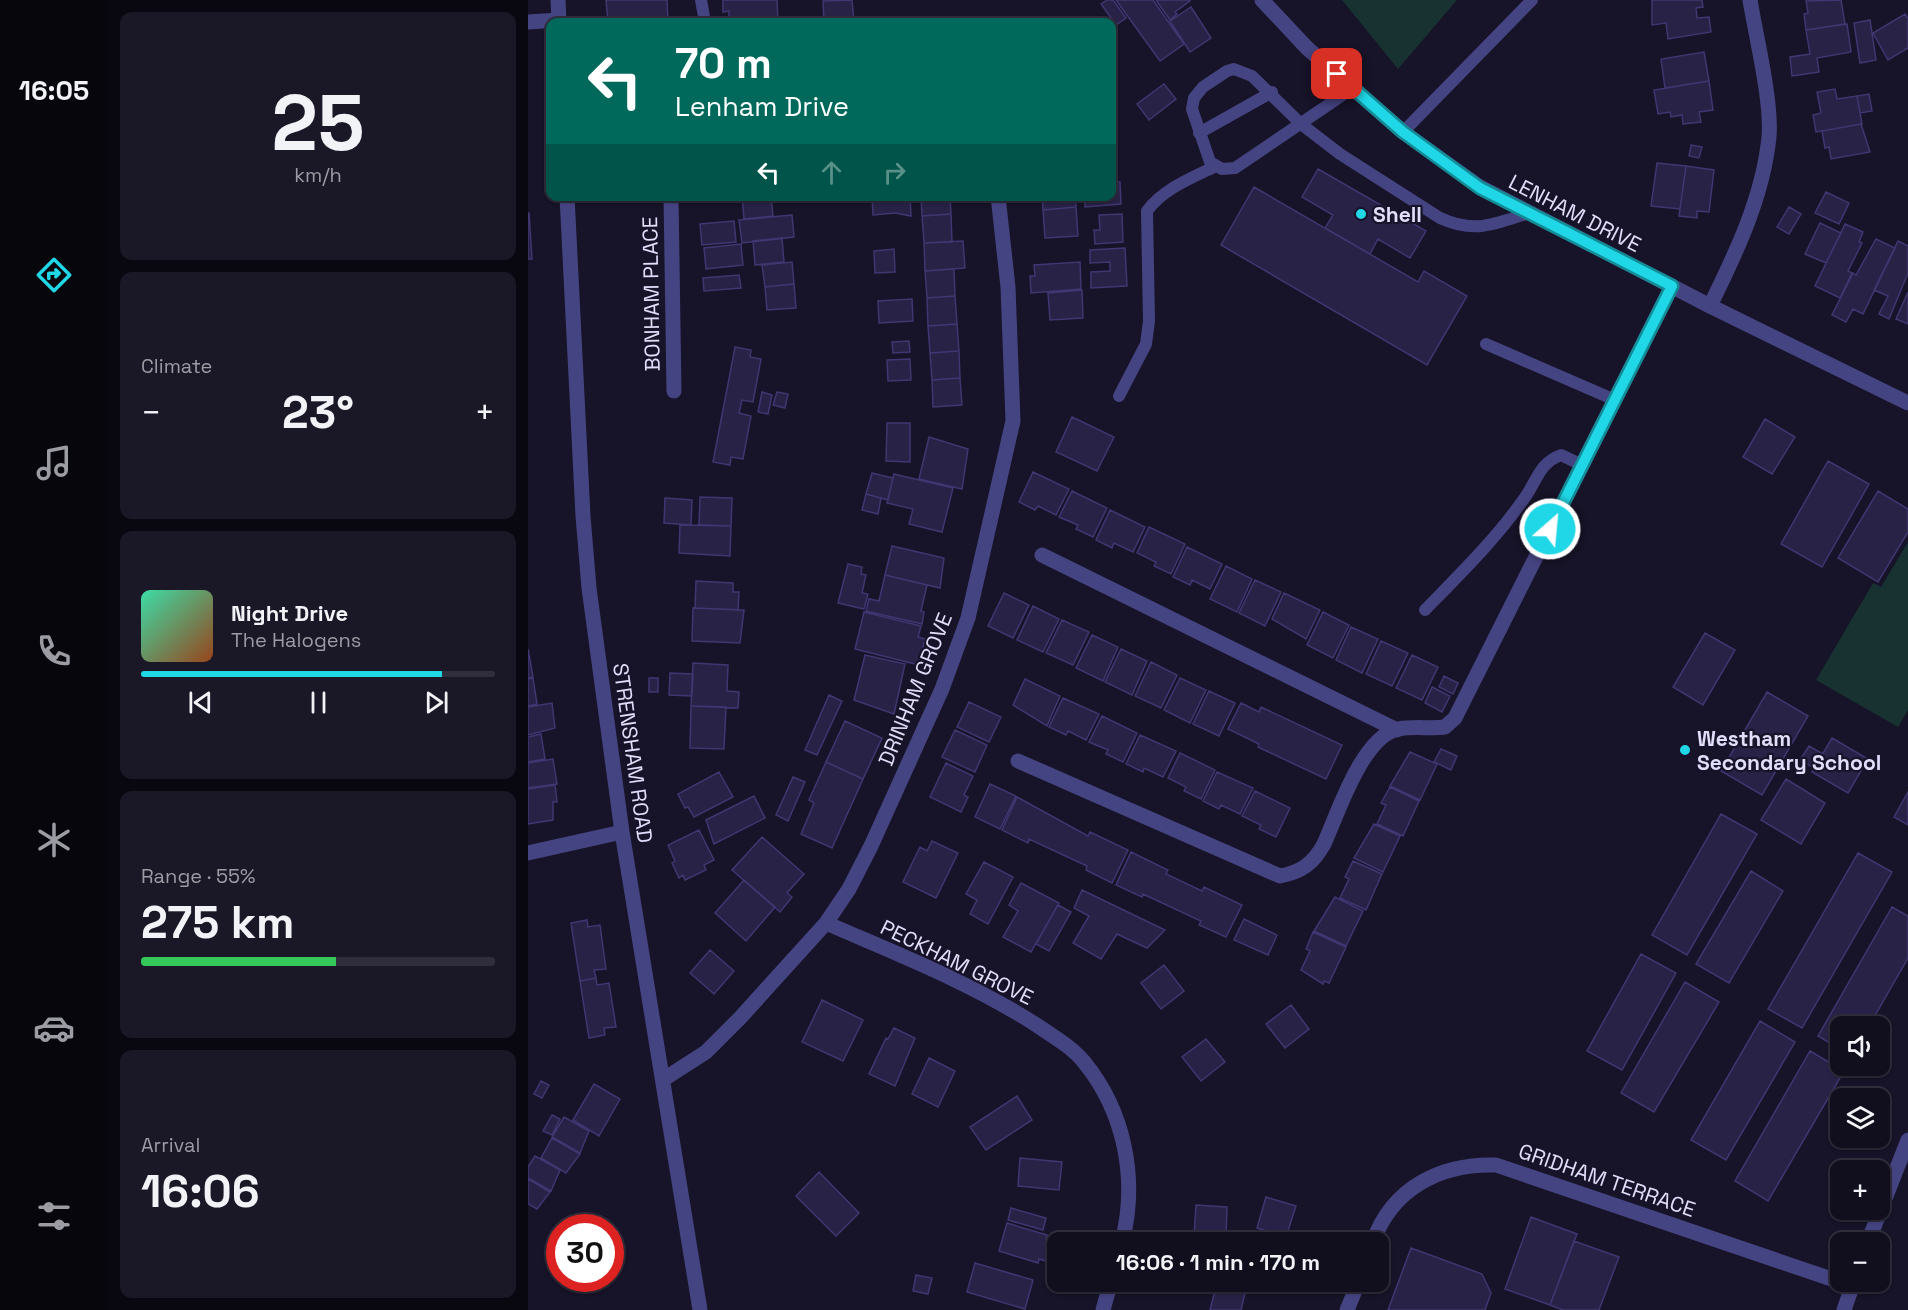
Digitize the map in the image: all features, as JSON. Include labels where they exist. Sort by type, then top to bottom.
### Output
[{"type":"street","points":[[558,0],[559,18]]},
{"type":"street","name":"LENHAM DRIVE","points":[[1262,0],[1307,48],[1403,132],[1480,188],[1710,306],[1908,403]]},
{"type":"street","points":[[1710,306],[1742,242],[1759,183],[1769,136],[1750,0]]},
{"type":"street","points":[[528,22],[546,21]]},
{"type":"street","name":"STRENSHAM ROAD","points":[[567,201],[584,526],[622,832],[664,1078],[700,1310]]},
{"type":"street","name":"BONHAM PLACE","points":[[671,201],[674,391]]},
{"type":"street","name":"DRINHAM GROVE","points":[[664,1078],[706,1052],[740,1018],[826,922],[849,889],[872,846],[942,689],[968,618],[1013,421],[1008,287],[999,201]]},
{"type":"street","points":[[1018,761],[1280,876],[1305,868],[1317,857],[1365,755],[1383,736],[1397,729],[1445,727],[1455,717],[1672,286]]},
{"type":"street","points":[[1041,555],[1397,729]]},
{"type":"street","points":[[528,853],[622,832]]},
{"type":"street","name":"PECKHAM GROVE","points":[[826,922],[939,973],[1009,1008],[1063,1042],[1083,1061],[1104,1091],[1121,1134],[1126,1154],[1130,1199],[1124,1232]]},
{"type":"street","points":[[1872,1232],[1908,1140]]},
{"type":"street","name":"GRIDHAM TERRACE","points":[[1379,1232],[1394,1205],[1422,1181],[1457,1167],[1496,1165],[1830,1276]]},
{"type":"street","points":[[1103,1310],[1108,1292]]},
{"type":"street","points":[[1347,1310],[1354,1292]]},
{"type":"street","points":[[1844,1310],[1850,1292]]},
{"type":"lane","points":[[701,0],[704,18]]},
{"type":"lane","points":[[1403,132],[1532,0]]},
{"type":"lane","points":[[1353,88],[1301,124],[1235,168],[1222,169],[1214,166],[1199,133],[1192,109],[1194,98],[1203,87],[1227,71],[1240,69],[1252,75],[1272,92],[1301,124],[1373,178],[1457,226],[1487,226],[1528,213]]},
{"type":"lane","points":[[1199,133],[1272,92]]},
{"type":"lane","points":[[1119,396],[1146,344],[1149,321],[1147,211],[1153,202],[1177,185],[1214,166]]},
{"type":"lane","points":[[1485,344],[1615,400]]},
{"type":"lane","points":[[1425,610],[1473,561],[1526,496],[1548,460],[1560,455],[1582,465]]},
{"type":"green space","points":[[1342,0],[1457,0],[1398,69]]},
{"type":"green space","points":[[1908,542],[1908,710],[1898,727],[1816,680],[1873,583],[1881,587]]},
{"type":"building","points":[[606,0],[667,0],[668,18],[608,18]]},
{"type":"building","points":[[723,0],[777,0],[778,18],[729,18],[729,11],[723,12]]},
{"type":"building","points":[[852,0],[854,18],[824,18],[823,1]]},
{"type":"building","points":[[1107,0],[1113,0],[1126,18],[1116,25],[1116,18],[1111,18],[1101,4]]},
{"type":"building","points":[[1116,0],[1153,0],[1184,44],[1160,61]]},
{"type":"building","points":[[1156,0],[1190,1],[1175,12],[1177,14],[1170,20]]},
{"type":"building","points":[[1652,0],[1702,0],[1703,7],[1696,8],[1697,18],[1709,17],[1711,32],[1668,39],[1666,23],[1652,25]]},
{"type":"building","points":[[1841,0],[1845,24],[1806,30],[1804,14],[1808,13],[1806,1]]},
{"type":"building","points":[[1191,7],[1211,38],[1190,52],[1170,21]]},
{"type":"building","points":[[1905,14],[1908,19],[1908,48],[1888,60],[1873,33]]},
{"type":"building","points":[[1870,20],[1876,60],[1860,63],[1854,23]]},
{"type":"building","points":[[1847,24],[1851,52],[1817,58],[1819,72],[1792,76],[1790,57],[1810,54],[1806,30]]},
{"type":"building","points":[[1704,52],[1709,81],[1665,88],[1661,59]]},
{"type":"building","points":[[1709,81],[1713,110],[1699,112],[1701,122],[1683,124],[1682,115],[1671,117],[1670,112],[1658,114],[1654,90]]},
{"type":"building","points":[[1164,84],[1176,99],[1149,120],[1137,104]]},
{"type":"building","points":[[1835,89],[1837,99],[1857,96],[1862,124],[1816,132],[1813,115],[1821,113],[1817,92]]},
{"type":"building","points":[[1869,94],[1872,111],[1860,113],[1857,96]]},
{"type":"building","points":[[1861,124],[1870,152],[1831,159],[1829,147],[1825,148],[1822,131]]},
{"type":"building","points":[[1691,145],[1702,147],[1699,158],[1689,156]]},
{"type":"building","points":[[1657,163],[1686,166],[1680,209],[1651,206]]},
{"type":"building","points":[[1686,166],[1714,170],[1709,212],[1697,211],[1697,218],[1679,216]]},
{"type":"building","points":[[1318,169],[1426,231],[1410,258],[1378,239],[1370,254],[1325,228],[1333,215],[1302,197]]},
{"type":"building","points":[[1116,182],[1120,182],[1121,204],[1085,207],[1085,201],[1116,201]]},
{"type":"building","points":[[1254,187],[1418,282],[1424,271],[1467,296],[1427,365],[1221,245]]},
{"type":"building","points":[[1826,192],[1849,203],[1839,224],[1815,213]]},
{"type":"building","points":[[742,201],[772,201],[773,216],[744,219]]},
{"type":"building","points":[[872,201],[910,201],[911,216],[895,213],[873,215]]},
{"type":"building","points":[[921,201],[950,201],[951,214],[922,216]]},
{"type":"building","points":[[1042,201],[1075,201],[1076,207],[1043,210]]},
{"type":"building","points":[[1076,207],[1078,236],[1045,238],[1043,210]]},
{"type":"building","points":[[1789,207],[1801,214],[1789,234],[1777,227]]},
{"type":"building","points":[[529,213],[532,259],[528,259]]},
{"type":"building","points":[[951,214],[952,242],[924,243],[922,216]]},
{"type":"building","points":[[1122,214],[1123,242],[1095,244],[1094,230],[1100,230],[1099,215]]},
{"type":"building","points":[[792,215],[794,237],[742,243],[739,220]]},
{"type":"building","points":[[734,221],[736,242],[702,245],[700,224]]},
{"type":"building","points":[[1820,223],[1841,233],[1826,263],[1805,254]]},
{"type":"building","points":[[1845,224],[1863,232],[1859,242],[1862,243],[1848,271],[1852,273],[1840,298],[1815,286]]},
{"type":"building","points":[[782,238],[784,262],[755,265],[753,241]]},
{"type":"building","points":[[1876,239],[1895,248],[1863,314],[1853,309],[1846,322],[1832,315],[1853,273],[1856,275]]},
{"type":"building","points":[[963,241],[965,268],[925,271],[924,243]]},
{"type":"building","points":[[1898,241],[1908,246],[1908,273],[1889,319],[1879,314],[1888,296],[1874,290]]},
{"type":"building","points":[[741,244],[743,265],[706,269],[704,248]]},
{"type":"building","points":[[1125,248],[1127,286],[1091,288],[1091,272],[1110,271],[1110,262],[1090,263],[1090,250]]},
{"type":"building","points":[[894,249],[895,272],[875,273],[874,251]]},
{"type":"building","points":[[792,262],[794,284],[765,287],[762,265]]},
{"type":"building","points":[[1080,262],[1081,289],[1031,293],[1030,276],[1035,276],[1034,265]]},
{"type":"building","points":[[954,269],[955,296],[927,298],[925,271]]},
{"type":"building","points":[[739,275],[741,288],[704,291],[703,278]]},
{"type":"building","points":[[794,284],[796,308],[767,310],[765,287]]},
{"type":"building","points":[[1082,290],[1083,318],[1050,320],[1048,293]]},
{"type":"building","points":[[1908,292],[1908,324],[1896,319]]},
{"type":"building","points":[[955,296],[957,324],[928,326],[927,298]]},
{"type":"building","points":[[912,299],[913,321],[879,323],[878,301]]},
{"type":"building","points":[[957,324],[959,351],[930,353],[928,326]]},
{"type":"building","points":[[909,341],[910,352],[893,353],[892,342]]},
{"type":"building","points":[[735,347],[751,350],[750,357],[761,359],[753,402],[742,400],[739,413],[751,416],[743,459],[731,457],[730,465],[713,462]]},
{"type":"building","points":[[959,351],[960,378],[932,380],[930,353]]},
{"type":"building","points":[[910,359],[911,380],[888,381],[887,360]]},
{"type":"building","points":[[960,378],[962,405],[933,407],[932,380]]},
{"type":"building","points":[[762,392],[772,395],[768,414],[758,412]]},
{"type":"building","points":[[777,392],[788,394],[785,408],[773,405]]},
{"type":"building","points":[[1072,417],[1114,437],[1097,471],[1056,452]]},
{"type":"building","points":[[1765,419],[1795,437],[1772,474],[1743,457]]},
{"type":"building","points":[[887,423],[910,423],[910,462],[886,461]]},
{"type":"building","points":[[929,437],[968,449],[962,489],[919,479]]},
{"type":"building","points":[[1828,461],[1869,484],[1822,567],[1781,544]]},
{"type":"building","points":[[1033,472],[1069,489],[1056,515],[1038,506],[1035,510],[1019,502]]},
{"type":"building","points":[[872,473],[893,478],[888,500],[866,494]]},
{"type":"building","points":[[894,474],[953,488],[942,532],[909,524],[913,509],[887,503]]},
{"type":"building","points":[[1072,491],[1107,508],[1093,537],[1076,529],[1078,525],[1059,517]]},
{"type":"building","points":[[1878,491],[1908,509],[1908,532],[1878,582],[1838,558]]},
{"type":"building","points":[[866,494],[881,498],[878,514],[862,510]]},
{"type":"building","points":[[700,497],[732,498],[731,526],[699,525]]},
{"type":"building","points":[[665,498],[692,500],[691,525],[664,523]]},
{"type":"building","points":[[1110,510],[1145,527],[1133,552],[1114,543],[1112,548],[1096,540]]},
{"type":"building","points":[[680,525],[731,526],[730,556],[679,553]]},
{"type":"building","points":[[1149,527],[1185,544],[1171,574],[1154,566],[1156,562],[1137,553]]},
{"type":"building","points":[[892,546],[944,558],[940,588],[885,575]]},
{"type":"building","points":[[1187,547],[1222,564],[1210,589],[1192,580],[1190,585],[1173,577]]},
{"type":"building","points":[[848,564],[862,567],[861,574],[866,575],[862,593],[868,594],[864,609],[838,603]]},
{"type":"building","points":[[1226,566],[1252,579],[1237,612],[1210,599]]},
{"type":"building","points":[[885,575],[927,585],[921,611],[924,612],[922,624],[866,611],[869,599],[879,601]]},
{"type":"building","points":[[1255,580],[1281,592],[1265,626],[1239,613]]},
{"type":"building","points":[[696,581],[733,583],[733,592],[739,592],[738,610],[695,608]]},
{"type":"building","points":[[1004,593],[1029,605],[1013,638],[988,626]]},
{"type":"building","points":[[1284,593],[1320,610],[1306,639],[1272,619]]},
{"type":"building","points":[[1033,606],[1059,619],[1043,652],[1017,640]]},
{"type":"building","points":[[693,608],[744,610],[740,643],[692,641]]},
{"type":"building","points":[[864,612],[921,626],[918,637],[925,639],[919,665],[855,649]]},
{"type":"building","points":[[1323,612],[1349,625],[1333,658],[1307,645]]},
{"type":"building","points":[[1062,620],[1089,632],[1073,665],[1046,653]]},
{"type":"building","points":[[1351,627],[1378,639],[1362,673],[1336,660]]},
{"type":"building","points":[[1705,633],[1735,650],[1703,705],[1673,687]]},
{"type":"building","points":[[1092,635],[1118,647],[1103,681],[1076,668]]},
{"type":"building","points":[[1381,641],[1408,653],[1392,686],[1366,674]]},
{"type":"building","points":[[528,649],[533,677],[528,678]]},
{"type":"building","points":[[1121,649],[1147,661],[1132,695],[1105,682]]},
{"type":"building","points":[[865,655],[905,664],[894,714],[854,700]]},
{"type":"building","points":[[1412,655],[1438,667],[1422,700],[1396,688]]},
{"type":"building","points":[[1151,662],[1177,675],[1161,708],[1135,696]]},
{"type":"building","points":[[693,663],[728,665],[727,691],[739,692],[738,708],[691,706]]},
{"type":"building","points":[[670,673],[693,674],[692,696],[669,695]]},
{"type":"building","points":[[1444,676],[1458,683],[1453,694],[1439,687]]},
{"type":"building","points":[[533,678],[537,704],[528,706],[528,679]]},
{"type":"building","points":[[649,678],[658,678],[658,692],[649,692]]},
{"type":"building","points":[[1180,678],[1206,690],[1190,723],[1164,710]]},
{"type":"building","points":[[1025,679],[1060,696],[1047,726],[1013,705]]},
{"type":"building","points":[[1432,687],[1450,696],[1442,712],[1425,703]]},
{"type":"building","points":[[1209,691],[1235,703],[1219,736],[1193,724]]},
{"type":"building","points":[[1767,692],[1808,716],[1762,795],[1721,771]]},
{"type":"building","points":[[829,695],[842,701],[817,755],[805,750]]},
{"type":"building","points":[[1063,698],[1099,714],[1086,740],[1068,731],[1066,735],[1049,727]]},
{"type":"building","points":[[969,702],[1001,717],[989,742],[957,727]]},
{"type":"building","points":[[552,703],[555,728],[528,735],[528,707]]},
{"type":"building","points":[[1241,703],[1259,712],[1261,707],[1342,745],[1326,779],[1258,747],[1259,744],[1228,729]]},
{"type":"building","points":[[691,706],[726,707],[724,749],[690,748]]},
{"type":"building","points":[[1102,716],[1137,733],[1123,762],[1106,754],[1108,750],[1089,742]]},
{"type":"building","points":[[845,721],[882,738],[863,779],[826,762]]},
{"type":"building","points":[[955,730],[987,745],[975,772],[942,757]]},
{"type":"building","points":[[541,734],[545,759],[528,762],[528,737]]},
{"type":"building","points":[[1140,735],[1176,751],[1163,777],[1144,768],[1143,772],[1126,764]]},
{"type":"building","points":[[1832,738],[1868,759],[1848,793],[1812,772]]},
{"type":"building","points":[[1809,746],[1823,754],[1814,768],[1800,760]]},
{"type":"building","points":[[1441,749],[1457,756],[1451,770],[1434,762]]},
{"type":"building","points":[[1410,752],[1437,764],[1420,800],[1390,786]]},
{"type":"building","points":[[1180,753],[1215,770],[1201,799],[1184,791],[1186,787],[1168,778]]},
{"type":"building","points":[[553,759],[557,784],[528,788],[528,763]]},
{"type":"building","points":[[826,762],[863,779],[832,848],[801,834],[814,803],[809,800]]},
{"type":"building","points":[[946,763],[973,776],[964,795],[968,797],[961,812],[930,797]]},
{"type":"building","points":[[719,772],[733,797],[694,817],[688,807],[685,808],[678,794]]},
{"type":"building","points":[[1217,772],[1253,788],[1240,814],[1221,805],[1219,809],[1203,801]]},
{"type":"building","points":[[793,777],[805,782],[788,821],[776,815]]},
{"type":"building","points":[[1786,779],[1825,803],[1801,844],[1761,820]]},
{"type":"building","points":[[990,784],[1016,796],[1000,829],[975,817]]},
{"type":"building","points":[[555,785],[557,802],[553,802],[553,820],[528,824],[528,789]]},
{"type":"building","points":[[1390,787],[1419,801],[1403,836],[1377,824],[1386,805],[1381,803]]},
{"type":"building","points":[[1255,791],[1290,808],[1276,837],[1259,829],[1261,825],[1242,816]]},
{"type":"building","points":[[1908,792],[1908,825],[1894,817]]},
{"type":"building","points":[[754,796],[765,818],[714,844],[706,820]]},
{"type":"building","points":[[1017,797],[1088,836],[1090,832],[1128,850],[1112,883],[1086,870],[1087,866],[1029,839],[1028,843],[1002,830]]},
{"type":"building","points":[[1721,814],[1757,834],[1687,955],[1652,935]]},
{"type":"building","points":[[1374,824],[1400,836],[1383,872],[1354,858]]},
{"type":"building","points":[[699,830],[714,860],[704,865],[706,870],[685,880],[683,875],[679,878],[672,863],[675,861],[668,845]]},
{"type":"building","points":[[762,837],[804,874],[787,893],[792,897],[780,912],[732,870]]},
{"type":"building","points":[[932,841],[958,853],[936,898],[903,882],[920,847],[927,851]]},
{"type":"building","points":[[1131,852],[1168,870],[1166,874],[1202,891],[1204,887],[1242,905],[1226,937],[1199,925],[1201,921],[1143,894],[1142,897],[1116,885]]},
{"type":"building","points":[[1858,853],[1892,872],[1802,1028],[1768,1009]]},
{"type":"building","points":[[1353,861],[1382,874],[1366,910],[1340,898],[1349,879],[1345,877]]},
{"type":"building","points":[[984,862],[1013,877],[988,924],[970,914],[977,900],[966,894]]},
{"type":"building","points":[[1751,871],[1783,891],[1729,983],[1696,964]]},
{"type":"building","points":[[744,880],[775,907],[746,941],[715,913]]},
{"type":"building","points":[[1021,883],[1059,903],[1031,952],[1003,937],[1018,911],[1009,905]]},
{"type":"building","points":[[1082,890],[1165,930],[1147,948],[1117,934],[1101,959],[1073,943],[1089,916],[1074,908]]},
{"type":"building","points":[[1335,897],[1363,911],[1346,946],[1314,931]]},
{"type":"building","points":[[1058,905],[1071,912],[1049,951],[1036,944]]},
{"type":"building","points":[[1892,907],[1908,916],[1908,958],[1875,1016],[1830,1016],[1830,1043],[1818,1036]]},
{"type":"building","points":[[1244,919],[1277,935],[1268,955],[1234,940]]},
{"type":"building","points":[[587,920],[588,927],[600,925],[606,969],[594,970],[596,978],[580,981],[571,923]]},
{"type":"building","points":[[1313,932],[1346,947],[1329,983],[1324,981],[1323,984],[1301,970],[1310,951],[1306,949]]},
{"type":"building","points":[[710,950],[734,971],[714,994],[690,973]]},
{"type":"building","points":[[1641,954],[1676,973],[1622,1070],[1587,1051]]},
{"type":"building","points":[[1164,965],[1184,991],[1161,1009],[1141,983]]},
{"type":"building","points":[[596,978],[597,985],[609,983],[616,1027],[604,1028],[605,1035],[589,1038],[580,981]]},
{"type":"building","points":[[1685,982],[1719,1002],[1654,1112],[1621,1093]]},
{"type":"building","points":[[822,1000],[863,1020],[843,1061],[802,1042]]},
{"type":"building","points":[[1291,1005],[1309,1029],[1285,1048],[1266,1024]]},
{"type":"building","points":[[1760,1021],[1795,1042],[1726,1160],[1691,1140]]},
{"type":"building","points":[[894,1028],[915,1038],[895,1086],[869,1074],[886,1038],[888,1039]]},
{"type":"building","points":[[1206,1039],[1225,1062],[1201,1081],[1182,1057]]},
{"type":"building","points":[[1810,1051],[1830,1063],[1830,1076],[1841,1076],[1834,1088],[1830,1088],[1830,1095],[1768,1201],[1735,1181]]},
{"type":"building","points":[[929,1058],[955,1071],[938,1107],[912,1094]]},
{"type":"building","points":[[541,1081],[549,1085],[542,1098],[534,1094]]},
{"type":"building","points":[[594,1084],[620,1099],[599,1136],[573,1120]]},
{"type":"building","points":[[1017,1096],[1032,1120],[986,1150],[970,1127]]},
{"type":"building","points":[[552,1115],[560,1119],[552,1135],[543,1131]]},
{"type":"building","points":[[564,1117],[589,1131],[580,1153],[552,1137]]},
{"type":"building","points":[[552,1138],[580,1154],[566,1173],[541,1158]]},
{"type":"building","points":[[535,1156],[560,1170],[551,1191],[528,1178],[528,1167]]},
{"type":"building","points":[[1020,1158],[1062,1162],[1059,1190],[1018,1186]]},
{"type":"building","points":[[819,1172],[859,1213],[836,1236],[796,1196]]},
{"type":"building","points":[[528,1179],[550,1192],[537,1209],[528,1204]]},
{"type":"building","points":[[1266,1197],[1296,1206],[1288,1232],[1270,1232],[1257,1228]]},
{"type":"building","points":[[1196,1205],[1227,1207],[1226,1232],[1194,1232]]},
{"type":"building","points":[[1011,1208],[1046,1218],[1043,1230],[1008,1220]]},
{"type":"building","points":[[1531,1217],[1577,1234],[1550,1305],[1505,1289]]},
{"type":"building","points":[[1007,1223],[1047,1235],[1047,1261],[1039,1259],[1038,1263],[999,1251]]},
{"type":"building","points":[[1574,1241],[1619,1257],[1599,1310],[1563,1310],[1550,1305]]},
{"type":"building","points":[[1411,1248],[1482,1274],[1491,1293],[1485,1310],[1388,1310]]},
{"type":"building","points":[[975,1263],[1033,1280],[1025,1309],[967,1292]]},
{"type":"building","points":[[916,1275],[932,1278],[928,1294],[913,1291]]},
{"type":"building","points":[[1214,1292],[1245,1292],[1241,1310],[1210,1310]]},
{"type":"place","name":"Shell","points":[[1361,214]]},
{"type":"place","name":"Westham Secondary School","points":[[1685,750]]},
{"type":"route","points":[[1337,74],[1403,132],[1480,188],[1672,286],[1550,529]]}]
